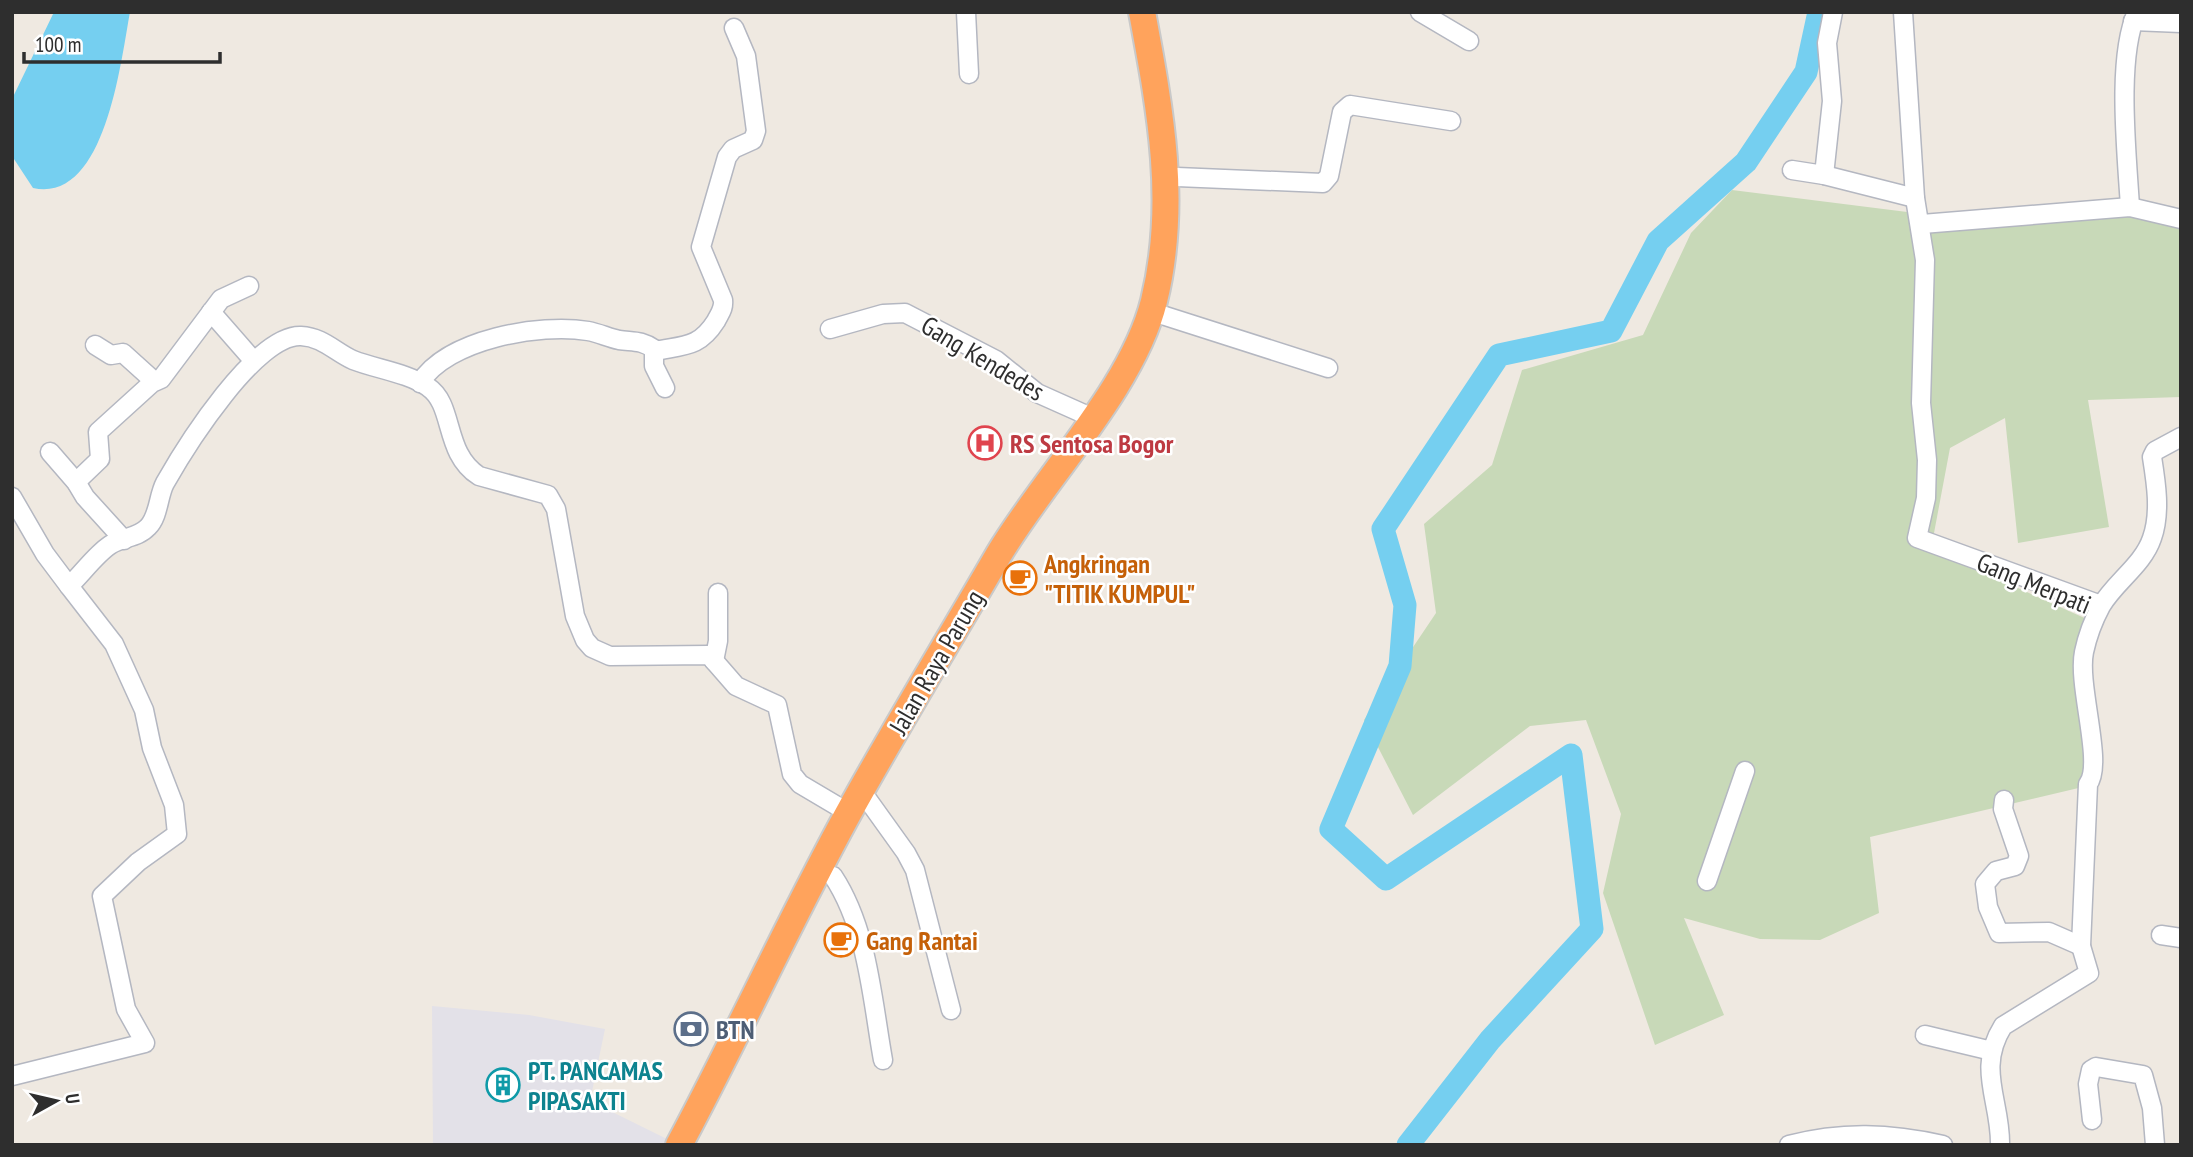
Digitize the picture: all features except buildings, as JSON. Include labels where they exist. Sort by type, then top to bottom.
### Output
[{"type":"highway","name":"Jalan Raya Parung","points":[[1046,494],[1133,353],[1153,304],[1165,241],[1167,193],[1164,145],[1142,12]]},
{"type":"highway","name":"Jalan Raya Parung","points":[[679,1145],[858,807],[1011,534],[1046,494],[1142,358],[1159,314],[1175,242],[1175,144],[1153,12]]},
{"type":"highway","name":"Jalan Raya Parung","points":[[697,1145],[833,876],[858,807]]},
{"type":"street","points":[[966,12],[969,74]]},
{"type":"street","points":[[1420,12],[1469,41]]},
{"type":"street","points":[[1824,175],[1832,101],[1827,43],[1833,12]]},
{"type":"street","points":[[1903,12],[1915,198],[1922,224],[2130,206],[2181,219]]},
{"type":"street","points":[[2130,206],[2126,120],[2127,65],[2135,16],[2181,23]]},
{"type":"street","points":[[420,383],[426,372],[444,357],[471,345],[555,330],[587,331],[620,340],[636,340],[654,351],[697,343],[706,337],[723,308],[723,300],[701,247],[727,157],[733,149],[752,139],[756,131],[747,56],[734,28]]},
{"type":"street","points":[[1177,177],[1323,183],[1329,176],[1342,112],[1350,105],[1451,121]]},
{"type":"street","points":[[1792,170],[1824,175],[1915,198]]},
{"type":"street","name":"Gang Merpati","points":[[1922,224],[1925,260],[1921,404],[1927,473],[1926,498],[1917,537],[2060,593],[2102,605],[2083,656],[2082,689],[2093,764],[2088,784],[2081,946],[2089,973],[2003,1026],[1993,1051]]},
{"type":"street","points":[[76,482],[100,459],[98,432],[155,381],[161,380],[222,299],[249,286]]},
{"type":"street","points":[[211,312],[253,360]]},
{"type":"street","name":"Gang Kendedes","points":[[830,329],[883,314],[905,313],[996,360],[1037,393],[1093,418]]},
{"type":"street","points":[[1159,314],[1328,368]]},
{"type":"street","points":[[69,586],[110,545],[138,535],[149,526],[165,483],[235,379],[253,360],[279,340],[300,336],[324,341],[349,358],[420,383],[436,395],[456,452],[469,470],[479,476],[548,495],[553,500],[575,616],[585,640],[592,648],[610,656],[701,653],[714,661],[736,686],[776,705],[792,774],[800,784],[858,807],[906,853],[915,870],[951,1010]]},
{"type":"street","points":[[95,345],[111,355],[123,353],[155,381]]},
{"type":"street","points":[[654,351],[654,366],[666,388]]},
{"type":"street","points":[[2102,605],[2147,550],[2153,537],[2156,511],[2155,451],[2181,437]]},
{"type":"street","points":[[50,452],[76,482],[85,497],[124,540]]},
{"type":"street","points":[[12,497],[45,554],[114,644],[144,710],[152,748],[174,805],[177,834],[138,862],[102,896],[126,1009],[145,1043],[12,1076]]},
{"type":"street","points":[[714,661],[718,640],[718,593]]},
{"type":"street","points":[[1707,881],[1745,771]]},
{"type":"street","points":[[2004,800],[2003,809],[2019,856],[2015,866],[1996,871],[1985,884],[1993,924],[1999,933],[2049,932],[2081,946]]},
{"type":"street","points":[[833,876],[845,894],[866,962],[883,1060]]},
{"type":"street","points":[[2161,935],[2181,938]]},
{"type":"street","points":[[1925,1035],[1993,1051],[1989,1083],[2000,1145]]},
{"type":"street","points":[[2092,1120],[2088,1084],[2091,1070],[2096,1068],[2143,1075],[2152,1108],[2155,1145]]},
{"type":"street","points":[[1789,1145],[1838,1134],[1873,1133],[1943,1145]]},
{"type":"shaded area","points":[[432,1006],[529,1015],[605,1029],[590,1101],[671,1141],[669,1145],[433,1145]]},
{"type":"green space","points":[[1732,190],[1931,215],[2136,211],[2181,226],[2181,397],[2088,400],[2109,527],[2018,543],[2005,418],[1950,448],[1931,549],[2089,620],[2087,786],[1870,837],[1879,913],[1820,940],[1760,939],[1684,918],[1724,1015],[1655,1045],[1603,893],[1621,814],[1586,720],[1530,726],[1413,815],[1364,720],[1436,613],[1424,524],[1492,465],[1522,370],[1643,335],[1691,233]]},
{"type":"water","points":[[54,12],[130,12],[115,93],[106,124],[93,152],[78,174],[58,187],[33,188],[12,156],[12,99]]},
{"type":"waterway","points":[[1408,1145],[1490,1040],[1592,929],[1571,755],[1386,879],[1331,829],[1400,666],[1405,605],[1383,529],[1499,355],[1611,331],[1658,241],[1746,162],[1806,72],[1819,12]]},
{"type":"place","name":"RS Sentosa Bogor","points":[[985,443]]},
{"type":"place","name":"Angkringan \"TITIK KUMPUL\"","points":[[1020,578]]},
{"type":"place","name":"Gang Rantai","points":[[841,940]]},
{"type":"place","name":"BTN","points":[[691,1029]]},
{"type":"place","name":"PT. PANCAMAS PIPASAKTI","points":[[503,1085]]}]
